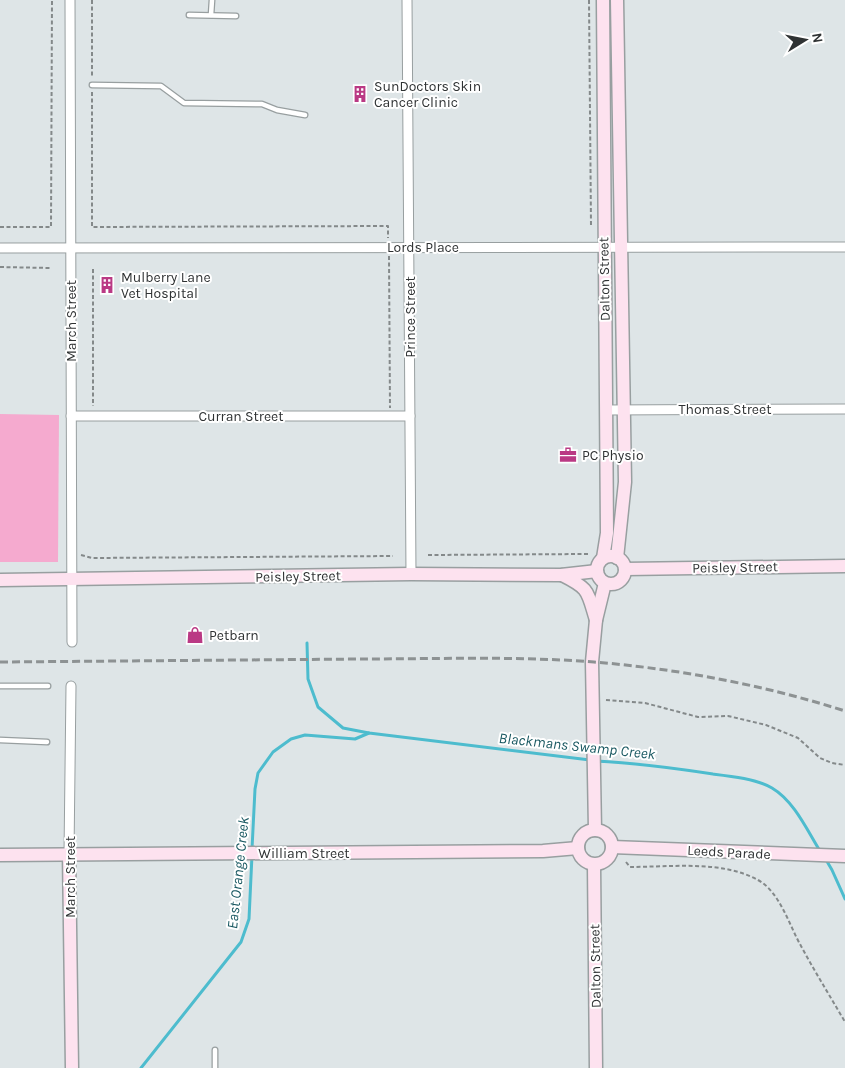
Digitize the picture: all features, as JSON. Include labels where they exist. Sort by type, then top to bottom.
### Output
[{"type":"main road","name":"Dalton Street","points":[[603,0],[607,533],[604,558]]},
{"type":"main road","name":"Dalton Street","points":[[617,0],[625,482],[617,558]]},
{"type":"main road","points":[[613,556],[624,564],[623,577],[617,583],[605,583],[599,578],[598,564],[604,558],[613,556]]},
{"type":"main road","name":"Peisley Street","points":[[625,569],[845,566]]},
{"type":"main road","name":"Peisley Street","points":[[0,580],[411,574],[562,575],[597,571]]},
{"type":"main road","points":[[562,575],[581,584],[588,594],[596,620]]},
{"type":"main road","points":[[595,830],[592,662],[596,620],[605,583]]},
{"type":"main road","points":[[595,830],[605,833],[612,842],[612,853],[605,862],[594,865],[581,858],[578,848],[584,833],[595,830]]},
{"type":"main road","name":"Leeds Parade","points":[[612,847],[840,856]]},
{"type":"main road","name":"William Street","points":[[0,855],[543,851],[578,848]]},
{"type":"main road","name":"March Street","points":[[70,854],[72,1068]]},
{"type":"main road","name":"Dalton Street","points":[[594,865],[596,1068]]},
{"type":"street","name":"March Street","points":[[70,0],[72,642]]},
{"type":"street","name":"Prince Street","points":[[407,0],[411,574]]},
{"type":"street","name":"Lords Place","points":[[0,248],[845,247]]},
{"type":"street","name":"Thomas Street","points":[[606,410],[845,408]]},
{"type":"street","name":"Curran Street","points":[[71,416],[410,416]]},
{"type":"street","name":"March Street","points":[[70,854],[71,686]]},
{"type":"lane","points":[[211,15],[212,0]]},
{"type":"lane","points":[[189,15],[236,16]]},
{"type":"lane","points":[[92,85],[161,86],[184,103],[262,104],[277,110],[305,115]]},
{"type":"lane","points":[[0,686],[48,686]]},
{"type":"lane","points":[[0,740],[47,742]]},
{"type":"lane","points":[[215,1050],[215,1068]]},
{"type":"path","points":[[0,227],[51,227],[52,0]]},
{"type":"path","points":[[92,0],[92,227],[388,226],[390,416]]},
{"type":"path","points":[[589,0],[591,226]]},
{"type":"path","points":[[0,267],[51,268]]},
{"type":"path","points":[[93,269],[93,416]]},
{"type":"path","points":[[72,552],[92,558],[393,556]]},
{"type":"path","points":[[428,555],[588,554]]},
{"type":"path","points":[[606,700],[645,703],[698,717],[728,716],[766,725],[798,738],[820,758],[845,765]]},
{"type":"path","points":[[626,862],[630,868],[712,867],[738,872],[757,879],[767,886],[776,898],[800,945],[845,1022]]},
{"type":"shaded area","points":[[0,414],[59,415],[58,562],[0,562]]},
{"type":"waterway","name":"Blackmans Swamp Creek","points":[[307,643],[308,679],[318,707],[343,728],[369,733],[590,760]]},
{"type":"waterway","name":"East Orange Creek","points":[[252,849],[255,789],[258,773],[273,752],[291,739],[305,735],[355,739],[369,733]]},
{"type":"waterway","name":"Blackmans Swamp Creek","points":[[596,761],[654,766],[727,776],[766,785],[787,800],[805,825],[820,851]]},
{"type":"waterway","name":"East Orange Creek","points":[[141,1068],[241,942],[249,919],[252,855]]},
{"type":"waterway","name":"Blackmans Swamp Creek","points":[[825,858],[845,899]]},
{"type":"railway","points":[[0,662],[477,658],[565,660],[626,665],[721,679],[784,693],[845,711]]},
{"type":"place","name":"SunDoctors Skin Cancer Clinic","points":[[360,94]]},
{"type":"place","name":"Mulberry Lane Vet Hospital","points":[[107,285]]},
{"type":"place","name":"PC Physio","points":[[568,455]]},
{"type":"place","name":"Petbarn","points":[[195,635]]}]
